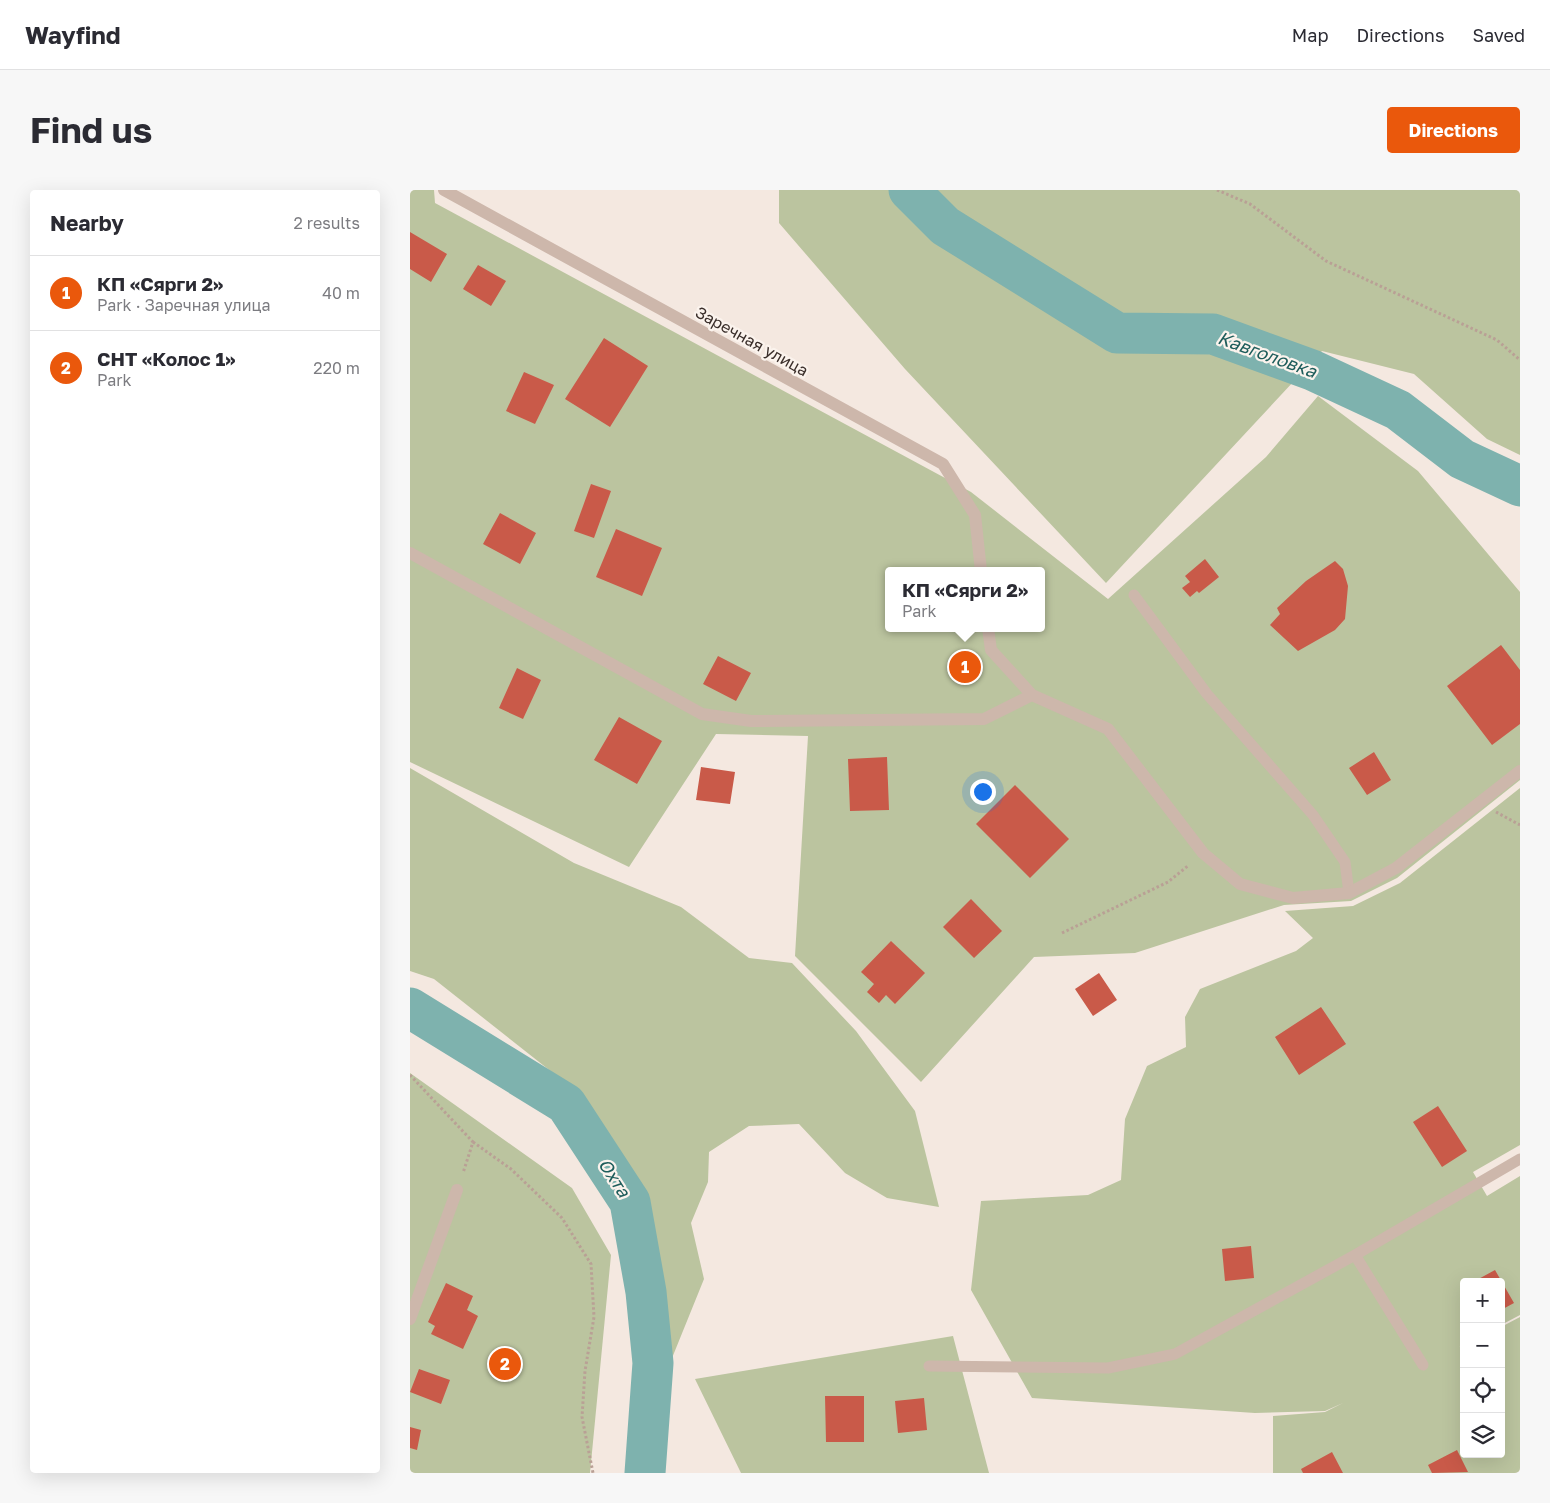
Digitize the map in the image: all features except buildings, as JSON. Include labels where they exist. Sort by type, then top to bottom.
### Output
[{"type":"street","name":"Заречная улица","points":[[444,190],[943,464],[975,515],[982,567]]},
{"type":"street","points":[[410,553],[702,714],[751,721],[984,719],[1032,695]]},
{"type":"street","points":[[989,632],[991,650],[1032,695],[1108,729],[1203,853],[1240,884],[1293,898],[1349,893],[1396,868],[1520,772]]},
{"type":"street","points":[[410,1319],[457,1190]]},
{"type":"lane","points":[[1134,595],[1207,694],[1313,815],[1345,862],[1349,893]]},
{"type":"lane","points":[[929,1366],[1108,1368],[1175,1354],[1355,1255],[1520,1159]]},
{"type":"lane","points":[[1355,1255],[1423,1365]]},
{"type":"path","points":[[1217,190],[1250,204],[1326,261],[1497,340],[1520,360]]},
{"type":"path","points":[[1480,802],[1509,821],[1520,825]]},
{"type":"path","points":[[1062,933],[1168,882],[1203,853]]},
{"type":"path","points":[[410,1075],[473,1142],[511,1169],[562,1218],[591,1264],[594,1316],[585,1371],[582,1418],[593,1473]]},
{"type":"path","points":[[457,1190],[473,1142]]},
{"type":"green space","points":[[410,190],[434,190],[435,203],[971,492],[1108,599],[1266,457],[1318,396],[1418,471],[1520,592],[1520,780],[1397,878],[1351,901],[1284,905],[1135,953],[1034,957],[921,1082],[795,956],[808,736],[716,734],[629,867],[410,762]]},
{"type":"green space","points":[[779,190],[1520,190],[1520,455],[1487,439],[1414,374],[1322,351],[1106,583],[905,369],[779,223]]},
{"type":"green space","points":[[410,768],[574,863],[681,907],[749,958],[792,963],[856,1031],[915,1111],[939,1207],[887,1198],[845,1173],[799,1124],[749,1126],[709,1152],[708,1182],[691,1223],[704,1279],[670,1363],[664,1294],[648,1195],[567,1084],[434,979],[410,971]]},
{"type":"green space","points":[[1520,788],[1520,1145],[1473,1172],[1487,1196],[1520,1176],[1520,1315],[1505,1323],[1505,1278],[1460,1278],[1459,1347],[1460,1458],[1505,1458],[1505,1325],[1520,1317],[1520,1473],[1273,1473],[1273,1416],[1325,1412],[1343,1403],[1325,1411],[1255,1413],[1032,1398],[971,1290],[981,1201],[1088,1195],[1121,1180],[1125,1119],[1147,1066],[1186,1047],[1185,1017],[1200,989],[1296,951],[1313,938],[1285,911],[1353,906],[1400,883]]},
{"type":"green space","points":[[410,1073],[572,1188],[611,1255],[590,1473],[410,1473]]},
{"type":"green space","points":[[953,1336],[989,1473],[741,1473],[695,1379]]},
{"type":"waterway","name":"Кавголовка","points":[[909,190],[945,226],[1117,333],[1213,334],[1312,370],[1398,410],[1462,459],[1520,486]]},
{"type":"waterway","name":"Охта","points":[[410,1008],[566,1104],[630,1202],[646,1292],[653,1363],[645,1473]]},
{"type":"place","name":"КП «Сярги 2»","points":[[965,667]]},
{"type":"place","name":"СНТ «Колос 1»","points":[[505,1364]]}]
